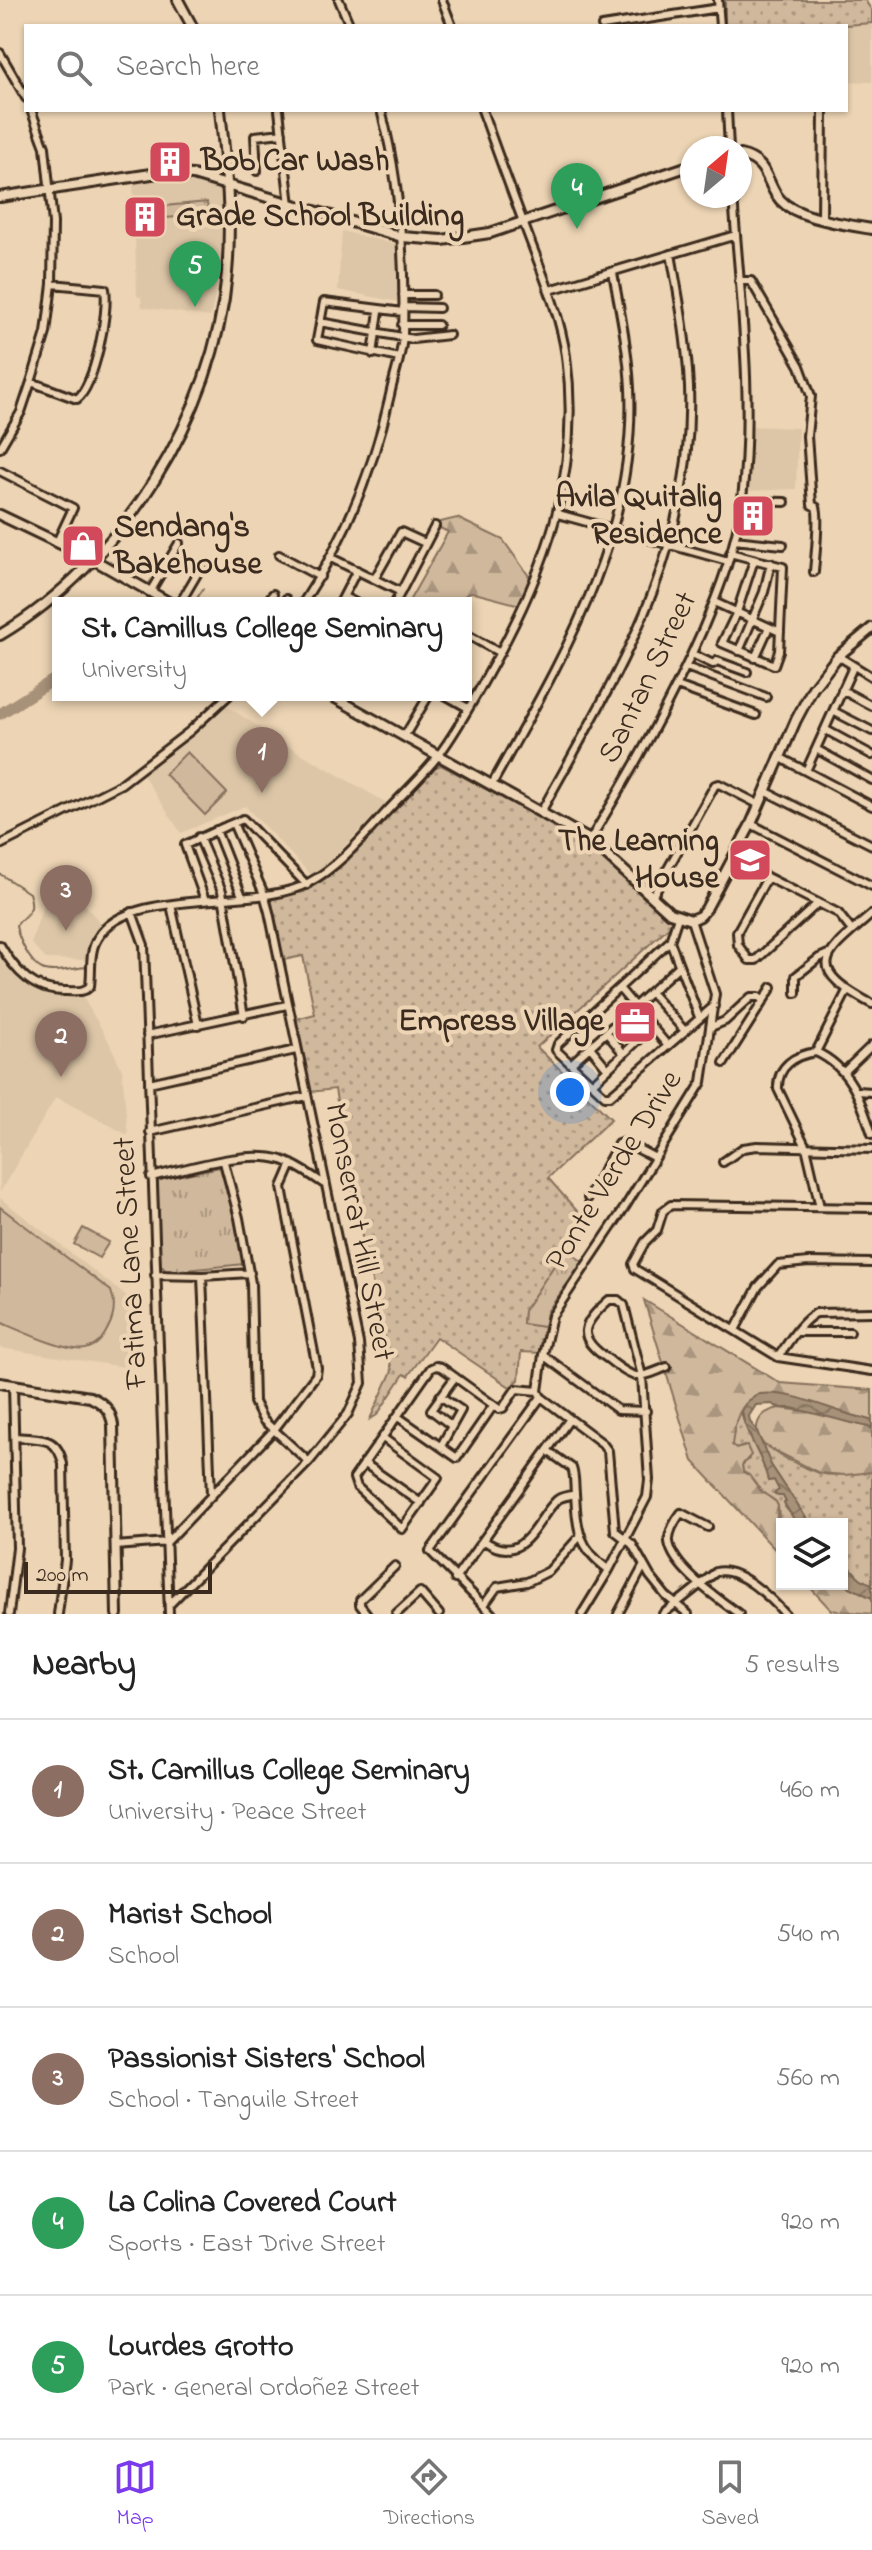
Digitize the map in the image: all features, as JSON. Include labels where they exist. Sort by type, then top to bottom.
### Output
[{"type":"street","points":[[178,0],[191,24]]},
{"type":"street","points":[[349,0],[340,2],[349,24]]},
{"type":"street","points":[[442,0],[451,24]]},
{"type":"street","points":[[613,24],[719,4],[720,24]]},
{"type":"street","points":[[0,53],[24,95]]},
{"type":"street","points":[[0,448],[21,412],[31,382],[46,333],[52,284],[54,240],[50,189],[45,147],[32,112]]},
{"type":"street","points":[[0,635],[64,588],[94,560],[144,498],[168,457],[198,392],[213,348],[225,288],[230,216],[221,112]]},
{"type":"street","points":[[279,112],[290,205]]},
{"type":"street","points":[[307,597],[331,558],[363,485],[380,434],[403,337],[402,237],[381,112]]},
{"type":"street","points":[[0,945],[10,962],[36,985],[58,991],[85,991],[90,986],[95,941],[116,919],[132,912],[171,905],[241,894],[288,891],[307,885],[360,840],[438,757],[500,653],[529,596],[558,514],[567,462],[570,410],[563,343],[550,292],[483,112]]},
{"type":"street","points":[[727,112],[728,136]]},
{"type":"street","points":[[822,219],[823,112]]},
{"type":"street","points":[[257,171],[255,136],[282,133]]},
{"type":"street","points":[[752,159],[761,166],[783,203],[822,219],[872,229]]},
{"type":"street","points":[[0,197],[158,173],[193,175],[402,237],[457,239],[490,233],[680,169]]},
{"type":"street","name":"Santan Street","points":[[590,840],[651,738],[677,686],[714,602],[734,540],[742,501],[747,395],[734,208]]},
{"type":"street","points":[[550,292],[736,235]]},
{"type":"street","points":[[541,812],[606,696],[651,601],[679,507],[686,459],[689,389],[671,254]]},
{"type":"street","points":[[491,786],[576,627],[614,529],[628,458],[630,389],[613,273]]},
{"type":"street","points":[[739,281],[751,281],[800,366],[811,396],[808,470],[812,505],[816,507],[819,518],[814,572]]},
{"type":"street","points":[[31,382],[77,399],[88,382],[100,342],[105,289],[52,284]]},
{"type":"street","points":[[403,295],[434,295]]},
{"type":"street","points":[[399,358],[318,342],[324,302],[379,311],[439,308]]},
{"type":"street","points":[[373,354],[379,311]]},
{"type":"street","points":[[320,322],[413,339],[449,335]]},
{"type":"street","points":[[402,325],[438,325]]},
{"type":"street","points":[[0,471],[73,508],[57,542]]},
{"type":"street","points":[[742,501],[785,502]]},
{"type":"street","points":[[558,514],[728,561]]},
{"type":"street","points":[[0,515],[94,560],[159,597]]},
{"type":"street","points":[[398,597],[435,526]]},
{"type":"street","points":[[375,578],[401,532],[425,543]]},
{"type":"street","points":[[734,540],[783,545]]},
{"type":"street","points":[[150,592],[179,543]]},
{"type":"street","points":[[730,553],[783,567],[779,651],[776,663],[771,665],[722,643],[737,612],[754,560]]},
{"type":"street","points":[[279,555],[320,577]]},
{"type":"street","points":[[331,558],[401,592]]},
{"type":"street","points":[[739,651],[764,592],[771,563]]},
{"type":"street","points":[[184,597],[203,564]]},
{"type":"street","points":[[344,597],[357,570]]},
{"type":"street","points":[[714,602],[780,632]]},
{"type":"street","points":[[755,658],[769,627]]},
{"type":"street","points":[[341,701],[590,840],[670,913],[691,920],[698,918],[706,909],[733,860],[813,688],[838,656],[872,628]]},
{"type":"street","points":[[472,637],[500,653]]},
{"type":"street","points":[[692,654],[713,664],[717,661],[747,672]]},
{"type":"street","points":[[838,656],[872,677]]},
{"type":"street","points":[[686,667],[766,697]]},
{"type":"street","points":[[806,771],[853,667]]},
{"type":"street","points":[[677,686],[756,715]]},
{"type":"street","points":[[842,690],[872,706]]},
{"type":"street","points":[[0,845],[121,784],[190,731],[222,701]]},
{"type":"street","points":[[404,737],[425,701]]},
{"type":"street","points":[[456,701],[468,708]]},
{"type":"street","points":[[833,711],[872,731]]},
{"type":"street","points":[[826,730],[872,755]]},
{"type":"street","points":[[816,749],[872,780]]},
{"type":"street","points":[[779,757],[872,806]]},
{"type":"street","points":[[652,897],[715,785],[719,784],[760,805]]},
{"type":"street","points":[[765,791],[872,845]]},
{"type":"street","points":[[205,900],[185,849],[187,843],[244,820],[307,885]]},
{"type":"street","points":[[751,824],[872,886]]},
{"type":"street","points":[[225,827],[241,894]]},
{"type":"street","name":"Monserrat Hill Street","points":[[169,1605],[309,1462],[348,1414],[362,1383],[359,1343],[264,894],[225,827]]},
{"type":"street","points":[[199,837],[223,898],[244,1016]]},
{"type":"street","points":[[733,860],[841,915],[852,931]]},
{"type":"street","points":[[767,878],[737,932],[738,945],[749,960],[756,960],[818,903]]},
{"type":"street","points":[[171,905],[198,1025]]},
{"type":"street","name":"Fatima Lane Street","points":[[132,912],[144,945],[169,1614]]},
{"type":"street","points":[[796,993],[796,976],[828,954],[871,916]]},
{"type":"street","points":[[678,917],[670,941],[558,1044],[556,1050],[605,1096],[612,1095],[714,1006]]},
{"type":"street","name":"Ponte Verde Drive","points":[[540,1394],[543,1355],[552,1316],[699,1088],[705,1070],[714,987],[691,920]]},
{"type":"street","points":[[670,941],[699,1017]]},
{"type":"street","points":[[828,954],[828,966],[834,979],[847,991],[872,1004]]},
{"type":"street","points":[[572,1063],[679,966]]},
{"type":"street","points":[[724,1063],[772,987]]},
{"type":"street","points":[[619,988],[668,1046]]},
{"type":"street","points":[[816,1052],[847,991]]},
{"type":"street","points":[[650,992],[684,1030]]},
{"type":"street","points":[[710,1027],[725,1021],[751,997],[759,997],[763,1001]]},
{"type":"street","points":[[147,1035],[287,1005]]},
{"type":"street","points":[[621,1018],[639,1040]]},
{"type":"street","points":[[593,1083],[652,1027]]},
{"type":"street","points":[[606,1032],[624,1054]]},
{"type":"street","points":[[844,1072],[872,1045]]},
{"type":"street","points":[[590,1047],[608,1069]]},
{"type":"street","points":[[149,1083],[296,1050]]},
{"type":"street","points":[[820,1207],[806,1147],[778,1089],[778,1079],[785,1065],[800,1055],[816,1052],[833,1062],[857,1091],[872,1134]]},
{"type":"street","points":[[857,1091],[872,1092]]},
{"type":"street","points":[[150,1132],[307,1096]]},
{"type":"street","points":[[588,1198],[618,1144],[625,1142],[655,1158]]},
{"type":"street","points":[[723,1162],[746,1147],[872,1149]]},
{"type":"street","points":[[151,1177],[250,1157],[271,1158],[292,1164],[326,1185]]},
{"type":"street","points":[[224,1162],[250,1273],[254,1402],[259,1415],[273,1431],[309,1462]]},
{"type":"street","points":[[115,1546],[167,1542],[273,1431],[317,1372],[282,1187],[292,1164]]},
{"type":"street","points":[[872,1208],[671,1205],[663,1211],[656,1232],[646,1240],[634,1261],[635,1269],[778,1357],[872,1371]]},
{"type":"street","points":[[735,1330],[758,1287],[778,1265],[872,1263]]},
{"type":"street","points":[[155,1275],[250,1273]]},
{"type":"street","points":[[202,1276],[211,1495]]},
{"type":"street","points":[[582,1614],[609,1570],[648,1492],[642,1376],[624,1305],[614,1299],[606,1302],[588,1325],[586,1339],[593,1349],[629,1373],[642,1376],[667,1367]]},
{"type":"street","points":[[778,1357],[796,1332],[816,1313],[872,1312]]},
{"type":"street","points":[[796,1332],[850,1332]]},
{"type":"street","points":[[543,1355],[618,1410],[646,1411]]},
{"type":"street","points":[[383,1438],[438,1478],[404,1529],[355,1484],[354,1478],[431,1368],[441,1367],[493,1406],[503,1408],[516,1389],[540,1394],[608,1451],[615,1531],[632,1544],[643,1567],[675,1605],[688,1614]]},
{"type":"street","points":[[452,1426],[431,1410],[455,1377]]},
{"type":"street","points":[[0,1383],[90,1397],[108,1410],[113,1425],[117,1614]]},
{"type":"street","points":[[9,1614],[17,1548],[13,1385]]},
{"type":"street","points":[[492,1614],[432,1555],[431,1550],[540,1394]]},
{"type":"street","points":[[440,1396],[461,1410],[441,1446]]},
{"type":"street","points":[[398,1417],[458,1457],[493,1406]]},
{"type":"street","points":[[455,1579],[569,1420]]},
{"type":"street","points":[[15,1437],[47,1441],[60,1451],[63,1464],[65,1560],[58,1614]]},
{"type":"street","points":[[548,1451],[572,1468],[581,1535],[590,1555],[609,1570]]},
{"type":"street","points":[[364,1463],[421,1503]]},
{"type":"street","points":[[483,1540],[501,1548],[522,1544],[556,1501],[575,1494]]},
{"type":"street","points":[[708,1527],[681,1513],[669,1538],[674,1553],[700,1584],[739,1614]]},
{"type":"street","points":[[484,1605],[497,1587],[527,1582],[549,1571],[581,1535]]},
{"type":"street","points":[[367,1614],[360,1600],[395,1566]]},
{"type":"street","points":[[618,1614],[643,1567]]},
{"type":"street","points":[[663,1614],[716,1572],[725,1570],[760,1590],[785,1614]]},
{"type":"street","points":[[396,1614],[420,1592],[439,1614]]},
{"type":"shaded area","points":[[872,23],[872,82],[848,81],[848,25]]},
{"type":"shaded area","points":[[196,179],[215,185],[222,191],[221,246],[210,317],[142,307],[141,297],[137,296],[133,182]]},
{"type":"shaded area","points":[[342,231],[398,245],[399,302],[338,290]]},
{"type":"shaded area","points":[[750,426],[798,428],[796,489],[747,491]]},
{"type":"shaded area","points":[[222,703],[288,746],[387,803],[312,876],[245,806],[181,833],[143,775],[196,733]]},
{"type":"shaded area","points":[[48,890],[83,902],[101,924],[92,939],[87,960],[46,959],[31,943]]},
{"type":"shaded area","points":[[0,950],[12,971],[46,995],[81,994],[122,1070],[128,1135],[56,1097],[0,1192]]},
{"type":"shaded area","points":[[0,1198],[130,1299],[131,1368],[0,1348]]},
{"type":"green space","points":[[725,0],[865,0],[872,11],[872,23],[725,24]]},
{"type":"green space","points":[[207,202],[208,215],[165,218],[164,206]]},
{"type":"green space","points":[[457,518],[503,540],[531,579],[520,605],[471,592],[462,597],[411,597],[448,532],[432,524]]},
{"type":"green space","points":[[187,752],[227,793],[205,815],[165,774]]},
{"type":"green space","points":[[441,765],[591,845],[654,905],[674,919],[537,1047],[611,1119],[548,1178],[585,1220],[524,1311],[523,1324],[544,1327],[541,1353],[521,1352],[519,1380],[510,1387],[436,1337],[408,1376],[404,1374],[377,1415],[370,1419],[392,1371],[351,1187],[335,1089],[310,1092],[296,1019],[315,1014],[303,956],[283,960],[271,897],[304,892],[330,875],[431,769]]},
{"type":"green space","points":[[220,1167],[244,1264],[167,1272],[159,1263],[158,1180]]},
{"type":"green space","points":[[0,1207],[111,1291],[114,1305],[112,1319],[94,1346],[86,1349],[67,1348],[0,1322]]},
{"type":"green space","points":[[83,1228],[109,1242],[99,1258],[74,1244]]},
{"type":"green space","points":[[565,1249],[583,1262],[547,1312],[544,1327],[523,1324],[524,1311]]},
{"type":"green space","points":[[644,1300],[780,1383],[872,1390],[872,1421],[799,1398],[778,1395],[757,1397],[742,1409],[736,1420],[732,1445],[736,1449],[747,1446],[751,1455],[742,1465],[743,1472],[778,1506],[776,1551],[693,1461]]},
{"type":"green space","points":[[779,1408],[812,1412],[872,1428],[872,1472],[845,1475],[819,1473],[764,1445],[757,1433],[758,1422],[766,1413]]},
{"type":"green space","points":[[741,1411],[768,1481],[774,1480],[779,1489],[777,1494],[783,1496],[785,1507],[794,1518],[779,1518],[776,1502],[743,1472],[742,1465],[749,1459],[744,1446],[736,1449],[732,1445],[732,1434]]},
{"type":"green space","points":[[758,1438],[787,1459],[820,1473],[872,1472],[872,1584],[859,1577],[848,1565],[848,1518],[806,1518],[771,1465]]},
{"type":"green space","points":[[848,1586],[872,1598],[872,1614],[831,1610],[813,1590],[848,1590]]},
{"type":"water","points":[[759,1394],[793,1396],[872,1421],[872,1428],[772,1404],[756,1405],[749,1416],[750,1422],[771,1465],[806,1518],[793,1518],[783,1496],[774,1493],[779,1490],[774,1480],[768,1481],[742,1411],[748,1401]]},
{"type":"water","points":[[848,1565],[859,1577],[872,1584],[872,1598],[848,1586]]},
{"type":"waterway","points":[[198,597],[203,589]]},
{"type":"waterway","points":[[0,714],[52,681]]},
{"type":"waterway","points":[[0,874],[29,893],[31,909],[16,926],[33,962],[42,969],[52,971],[87,967]]},
{"type":"place","name":"Bob Car Wash","points":[[170,162]]},
{"type":"place","name":"Grade School Building","points":[[145,217]]},
{"type":"place","name":"La Colina Covered Court","points":[[577,229]]},
{"type":"place","name":"Lourdes Grotto","points":[[195,307]]},
{"type":"place","name":"Avila Quitalig Residence","points":[[753,516]]},
{"type":"place","name":"Sendang's Bakehouse","points":[[83,546]]},
{"type":"place","name":"St. Camillus College Seminary","points":[[262,793]]},
{"type":"place","name":"The Learning House","points":[[750,860]]},
{"type":"place","name":"Passionist Sisters' School","points":[[66,931]]},
{"type":"place","name":"Empress Village","points":[[635,1022]]},
{"type":"place","name":"Marist School","points":[[61,1077]]}]
